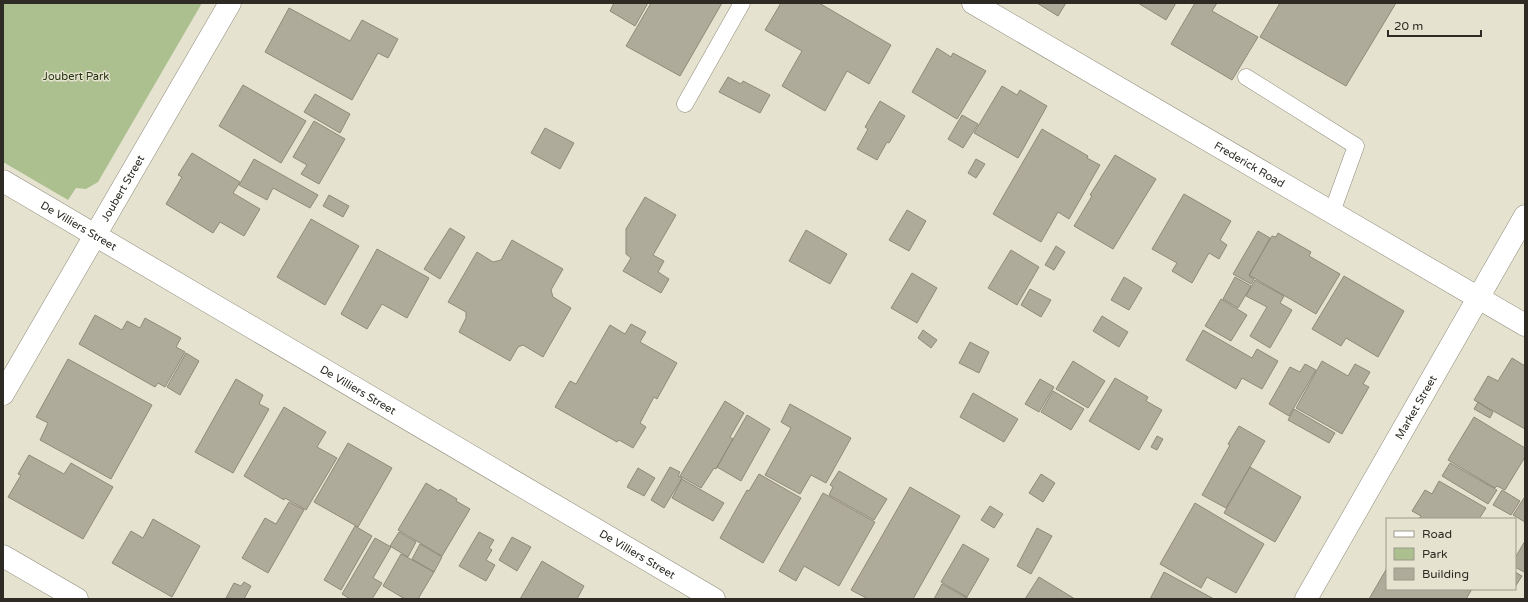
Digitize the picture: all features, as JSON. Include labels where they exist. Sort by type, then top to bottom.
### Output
[{"type":"street","name":"Joubert Street","points":[[3,394],[230,3]]},
{"type":"street","name":"Frederick Road","points":[[973,3],[1332,212],[1478,299],[1525,325]]},
{"type":"street","name":"De Villiers Street","points":[[3,181],[714,599]]},
{"type":"street","name":"Market Street","points":[[1306,599],[1525,216]]},
{"type":"street","points":[[3,556],[77,599]]},
{"type":"lane","points":[[685,104],[742,3]]},
{"type":"lane","points":[[1246,78],[1356,146],[1332,212]]},
{"type":"green space","name":"Joubert Park","points":[[3,3],[202,3],[98,182],[86,189],[76,188],[68,200],[3,162]]},
{"type":"building","points":[[614,3],[648,3],[635,26],[610,11]]},
{"type":"building","points":[[651,3],[722,3],[680,76],[626,46]]},
{"type":"building","points":[[781,3],[819,3],[891,45],[869,84],[847,71],[825,111],[782,86],[802,51],[765,30]]},
{"type":"building","points":[[1037,3],[1066,3],[1058,16]]},
{"type":"building","points":[[1138,3],[1176,3],[1166,20]]},
{"type":"building","points":[[1195,3],[1217,3],[1212,11],[1258,37],[1232,80],[1171,44]]},
{"type":"building","points":[[1280,3],[1396,3],[1346,86],[1260,37]]},
{"type":"building","points":[[289,8],[350,41],[362,20],[398,39],[388,58],[378,53],[352,100],[265,52]]},
{"type":"building","points":[[937,48],[951,57],[953,53],[986,71],[957,119],[912,92]]},
{"type":"building","points":[[728,77],[741,84],[743,81],[770,95],[760,113],[719,92]]},
{"type":"building","points":[[243,85],[306,121],[281,163],[219,126]]},
{"type":"building","points":[[1002,86],[1017,95],[1020,90],[1047,106],[1018,158],[974,133]]},
{"type":"building","points":[[315,94],[350,114],[340,133],[304,112]]},
{"type":"building","points":[[880,101],[905,116],[889,143],[887,142],[877,160],[857,149],[868,129],[865,127]]},
{"type":"building","points":[[962,115],[978,124],[963,148],[948,139]]},
{"type":"building","points":[[314,121],[345,139],[319,184],[301,174],[307,165],[293,157]]},
{"type":"building","points":[[545,128],[574,143],[560,169],[531,153]]},
{"type":"building","points":[[1042,129],[1088,156],[1087,158],[1100,165],[1069,219],[1058,212],[1041,242],[993,214]]},
{"type":"building","points":[[192,153],[240,182],[233,193],[260,209],[244,236],[220,222],[213,233],[166,204],[182,177],[178,175]]},
{"type":"building","points":[[1115,155],[1156,179],[1113,249],[1074,226],[1092,196],[1090,195]]},
{"type":"building","points":[[254,159],[318,195],[310,208],[273,188],[267,200],[239,185]]},
{"type":"building","points":[[976,159],[985,164],[976,178],[968,173]]},
{"type":"building","points":[[1184,194],[1231,221],[1220,240],[1227,245],[1219,259],[1209,253],[1192,283],[1172,271],[1177,263],[1152,249]]},
{"type":"building","points":[[329,195],[349,206],[343,217],[323,206]]},
{"type":"building","points":[[645,197],[676,215],[653,255],[664,261],[658,272],[669,279],[661,293],[623,271],[631,258],[626,254],[626,229]]},
{"type":"building","points":[[907,210],[926,221],[909,251],[889,240]]},
{"type":"building","points":[[311,219],[359,246],[325,305],[277,277]]},
{"type":"building","points":[[450,228],[465,237],[440,279],[424,269]]},
{"type":"building","points":[[806,230],[847,254],[830,284],[789,261]]},
{"type":"building","points":[[1258,231],[1270,238],[1249,276],[1254,279],[1251,284],[1233,274]]},
{"type":"building","points":[[1278,233],[1311,252],[1309,256],[1340,274],[1316,314],[1249,275],[1272,236],[1276,237]]},
{"type":"building","points":[[512,240],[563,269],[551,290],[553,297],[571,308],[543,357],[523,345],[518,347],[510,361],[459,332],[466,318],[466,312],[448,302],[477,252],[493,262],[501,260]]},
{"type":"building","points":[[1056,246],[1065,252],[1054,270],[1045,265]]},
{"type":"building","points":[[377,249],[429,278],[407,318],[382,304],[367,329],[341,314]]},
{"type":"building","points":[[1011,250],[1039,267],[1017,305],[988,288]]},
{"type":"building","points":[[912,273],[937,288],[917,323],[891,308]]},
{"type":"building","points":[[1344,276],[1404,311],[1378,357],[1346,338],[1341,346],[1312,329]]},
{"type":"building","points":[[1124,277],[1142,288],[1129,310],[1111,300]]},
{"type":"building","points":[[1235,277],[1251,286],[1238,308],[1223,299]]},
{"type":"building","points":[[1255,280],[1284,296],[1280,303],[1292,310],[1270,348],[1250,336],[1267,307],[1246,296]]},
{"type":"building","points":[[1030,289],[1051,300],[1041,317],[1021,305]]},
{"type":"building","points":[[1221,299],[1247,315],[1231,341],[1205,326]]},
{"type":"building","points":[[95,315],[122,330],[127,321],[140,328],[145,318],[181,338],[176,347],[185,352],[165,387],[158,383],[155,387],[79,344]]},
{"type":"building","points":[[1102,316],[1128,332],[1119,347],[1093,331]]},
{"type":"building","points":[[631,324],[646,332],[640,342],[677,363],[657,399],[654,397],[640,423],[646,427],[633,448],[619,440],[617,442],[555,407],[570,381],[576,384],[610,325],[625,334]]},
{"type":"building","points":[[923,330],[937,340],[931,348],[918,338]]},
{"type":"building","points":[[1203,330],[1252,358],[1257,349],[1278,361],[1262,389],[1242,378],[1236,389],[1186,360]]},
{"type":"building","points":[[970,342],[989,352],[979,373],[959,363]]},
{"type":"building","points":[[186,353],[199,361],[180,395],[167,387]]},
{"type":"building","points":[[1512,358],[1525,366],[1525,429],[1474,400],[1488,376],[1498,381]]},
{"type":"building","points":[[68,359],[152,405],[111,479],[40,440],[48,423],[36,417]]},
{"type":"building","points":[[1073,361],[1105,381],[1088,408],[1056,389]]},
{"type":"building","points":[[1322,361],[1348,376],[1355,364],[1370,372],[1363,384],[1369,387],[1342,434],[1296,408]]},
{"type":"building","points":[[1305,364],[1316,370],[1289,416],[1269,404],[1290,367],[1300,372]]},
{"type":"building","points":[[1115,378],[1148,397],[1146,401],[1162,410],[1139,450],[1089,421]]},
{"type":"building","points":[[236,379],[263,395],[259,404],[269,409],[233,473],[195,452]]},
{"type":"building","points":[[1040,379],[1054,387],[1039,412],[1025,404]]},
{"type":"building","points":[[1053,391],[1084,409],[1071,430],[1041,412]]},
{"type":"building","points":[[973,393],[1018,419],[1004,442],[960,417]]},
{"type":"building","points":[[725,401],[744,413],[730,437],[733,439],[716,469],[714,468],[701,488],[680,476]]},
{"type":"building","points":[[1478,402],[1493,412],[1490,418],[1474,409]]},
{"type":"building","points":[[790,404],[851,438],[826,483],[811,475],[800,494],[765,475],[791,428],[781,422]]},
{"type":"building","points":[[284,407],[326,432],[317,447],[337,458],[306,510],[285,498],[284,500],[244,476]]},
{"type":"building","points":[[1294,409],[1335,433],[1329,443],[1288,420]]},
{"type":"building","points":[[747,415],[770,429],[741,481],[717,467]]},
{"type":"building","points":[[1474,417],[1525,448],[1525,457],[1505,490],[1497,486],[1495,488],[1448,460]]},
{"type":"building","points":[[1239,426],[1265,441],[1226,508],[1202,495]]},
{"type":"building","points":[[1157,436],[1163,439],[1157,450],[1151,447]]},
{"type":"building","points":[[348,443],[392,468],[358,527],[314,502]]},
{"type":"building","points":[[29,455],[64,474],[71,463],[113,487],[83,539],[8,497],[21,475],[18,474]]},
{"type":"building","points":[[1450,463],[1497,490],[1488,504],[1442,476]]},
{"type":"building","points":[[670,467],[680,472],[678,476],[682,478],[664,508],[651,500]]},
{"type":"building","points":[[1250,467],[1301,497],[1275,542],[1224,513]]},
{"type":"building","points":[[638,468],[655,478],[644,496],[627,487]]},
{"type":"building","points":[[839,471],[887,499],[874,520],[829,495],[833,487],[830,485]]},
{"type":"building","points":[[759,474],[801,498],[763,563],[720,538],[747,490],[749,491]]},
{"type":"building","points":[[1041,474],[1055,483],[1043,502],[1029,493]]},
{"type":"building","points":[[682,479],[724,503],[713,521],[672,498]]},
{"type":"building","points":[[1439,481],[1486,508],[1480,518],[1420,518],[1421,516],[1412,511],[1425,490],[1432,494]]},
{"type":"building","points":[[426,483],[457,499],[456,501],[470,509],[442,556],[398,530]]},
{"type":"building","points":[[910,487],[960,516],[913,599],[868,599],[851,590]]},
{"type":"building","points":[[1502,490],[1520,501],[1511,515],[1493,505]]},
{"type":"building","points":[[823,493],[875,522],[839,586],[804,566],[796,581],[779,571]]},
{"type":"building","points":[[1525,498],[1525,522],[1513,515]]},
{"type":"building","points":[[289,502],[304,510],[268,573],[242,558],[265,518],[276,524]]},
{"type":"building","points":[[1195,503],[1264,544],[1236,593],[1207,577],[1201,588],[1160,564]]},
{"type":"building","points":[[990,506],[1003,514],[994,528],[981,520]]},
{"type":"building","points":[[153,519],[200,546],[172,597],[112,563],[131,531],[143,538]]},
{"type":"building","points":[[355,526],[372,536],[341,590],[324,580]]},
{"type":"building","points":[[1037,528],[1052,536],[1031,574],[1017,566]]},
{"type":"building","points":[[399,532],[416,542],[408,557],[390,546]]},
{"type":"building","points":[[479,532],[494,540],[489,548],[492,550],[486,560],[495,565],[486,581],[459,566]]},
{"type":"building","points":[[512,537],[531,547],[517,571],[499,560]]},
{"type":"building","points":[[375,538],[391,547],[373,578],[382,583],[372,599],[350,599],[342,594]]},
{"type":"building","points":[[1525,541],[1524,572],[1516,568],[1516,556]]},
{"type":"building","points":[[420,544],[442,557],[434,572],[412,559]]},
{"type":"building","points":[[963,544],[989,559],[967,597],[941,582]]},
{"type":"building","points":[[401,554],[434,572],[418,599],[405,599],[383,586]]},
{"type":"building","points":[[542,561],[584,586],[577,599],[520,599]]},
{"type":"building","points":[[1386,570],[1386,590],[1471,590],[1466,599],[1369,599]]},
{"type":"building","points":[[1164,572],[1214,599],[1150,599]]},
{"type":"building","points":[[1516,573],[1522,576],[1516,585]]},
{"type":"building","points":[[1039,577],[1075,599],[1025,599]]},
{"type":"building","points":[[244,582],[251,586],[244,599],[226,598],[234,583],[241,586]]},
{"type":"building","points":[[942,584],[969,599],[934,599]]}]
